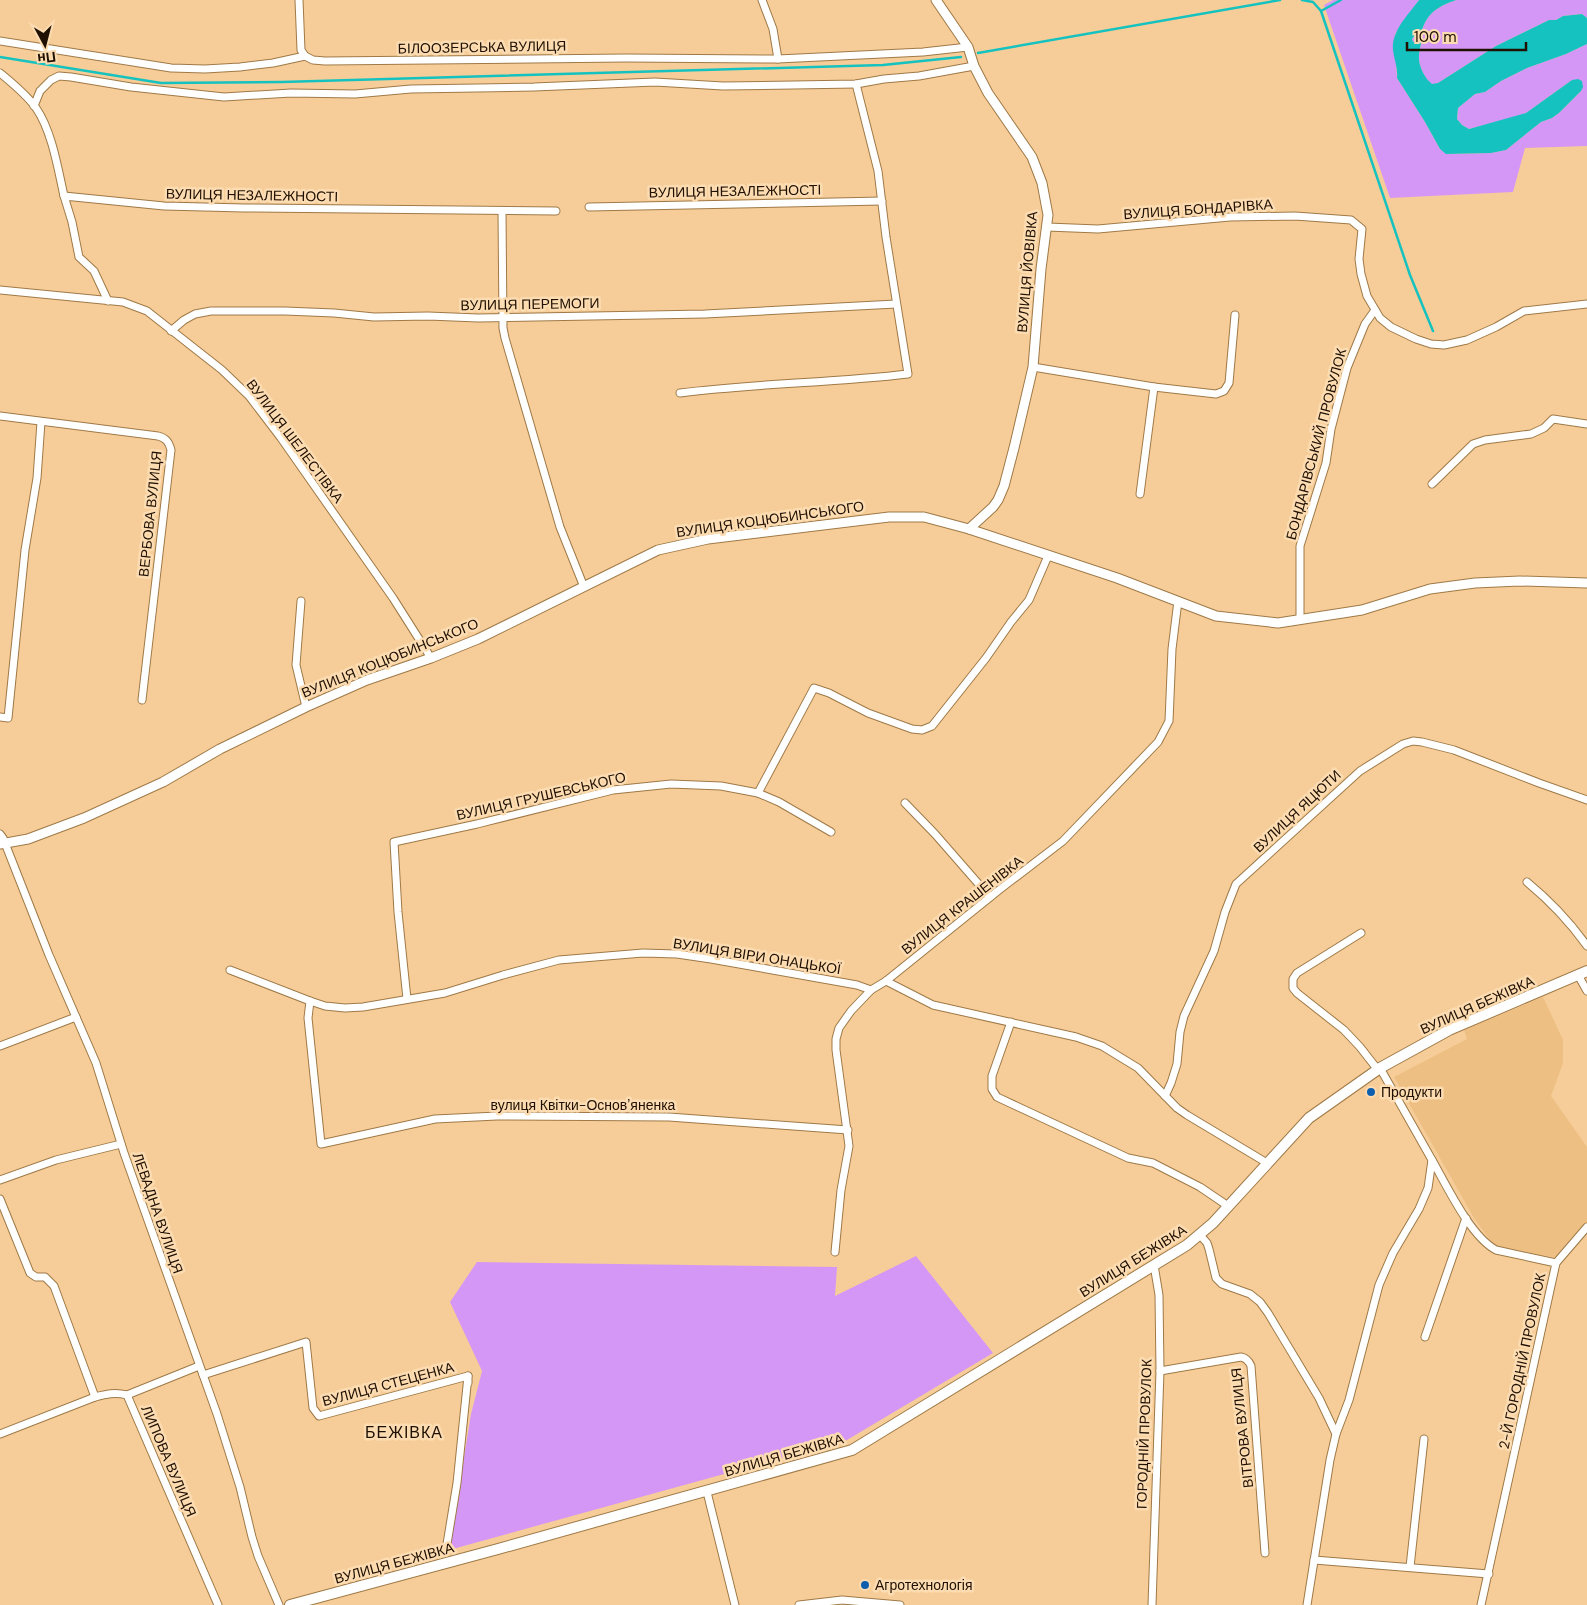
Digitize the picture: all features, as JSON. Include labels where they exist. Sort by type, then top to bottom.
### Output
[{"type":"main road","name":"ВУЛИЦЯ БЕЖІВКА","points":[[290,1605],[707,1492],[852,1450],[1187,1245],[1200,1235],[1228,1206],[1309,1118],[1379,1069],[1449,1030],[1582,973]]},
{"type":"street","points":[[299,0],[301,50],[305,56]]},
{"type":"street","points":[[762,0],[773,29],[778,59]]},
{"type":"street","name":"ВУЛИЦЯ ЙОВІВКА","points":[[936,0],[968,47],[974,66],[988,93],[1035,163],[1046,201],[1047,227],[1041,269],[1033,367],[1004,486],[993,507],[969,529]]},
{"type":"street","name":"БІЛООЗЕРСЬКА ВУЛИЦЯ","points":[[0,42],[171,68],[205,69],[273,63],[305,56],[313,60],[325,61],[626,58],[778,59],[923,52],[968,47]]},
{"type":"street","points":[[34,106],[40,91],[51,80],[59,76],[131,87],[224,97],[291,93],[355,94],[411,89],[655,82],[723,86],[856,84],[919,76],[974,66]]},
{"type":"street","points":[[0,73],[34,106],[44,124],[72,222],[79,257],[94,271],[108,301]]},
{"type":"street","points":[[680,393],[728,386],[908,374],[896,304],[878,171],[856,84]]},
{"type":"street","name":"ВУЛИЦЯ НЕЗАЛЕЖНОСТІ","points":[[64,196],[164,206],[556,211]]},
{"type":"street","name":"ВУЛИЦЯ НЕЗАЛЕЖНОСТІ","points":[[589,207],[882,201]]},
{"type":"street","points":[[502,211],[503,317],[505,338],[557,518],[584,587]]},
{"type":"street","name":"ВУЛИЦЯ БОНДАРІВКА","points":[[1047,227],[1098,229],[1230,217],[1296,216],[1351,220],[1362,229],[1359,259],[1361,274],[1367,296],[1380,318],[1391,327],[1431,344],[1444,345],[1467,340],[1496,328],[1524,311],[1587,304]]},
{"type":"street","name":"ВУЛИЦЯ ШЕЛЕСТІВКА","points":[[0,290],[123,302],[147,310],[222,370],[249,396],[281,438],[393,598],[431,658]]},
{"type":"street","name":"ВУЛИЦЯ ПЕРЕМОГИ","points":[[171,331],[195,314],[211,311],[285,311],[374,317],[503,317],[705,314],[896,304]]},
{"type":"street","name":"БОНДАРІВСЬКИЙ ПРОВУЛОК","points":[[1300,619],[1300,546],[1326,462],[1331,430],[1347,368],[1365,324],[1375,310]]},
{"type":"street","points":[[1033,367],[1154,387],[1216,394],[1224,391],[1229,383],[1235,316]]},
{"type":"street","points":[[1140,494],[1154,387]]},
{"type":"street","name":"ВЕРБОВА ВУЛИЦЯ","points":[[0,416],[158,436],[164,438],[169,443],[171,450],[142,700]]},
{"type":"street","points":[[1432,484],[1473,444],[1485,440],[1531,434],[1544,428],[1553,419],[1587,424]]},
{"type":"street","points":[[0,718],[8,718],[25,550],[37,478],[41,422]]},
{"type":"street","name":"ВУЛИЦЯ КОЦЮБИНСЬКОГО","points":[[3,844],[28,839],[84,818],[163,782],[220,749],[306,706],[367,680],[431,658],[478,639],[658,550],[708,539],[889,517],[924,517],[969,529],[1117,578],[1216,616],[1278,623],[1362,610],[1430,589],[1475,583],[1520,581],[1587,583]]},
{"type":"street","points":[[831,832],[779,802],[758,793],[814,688],[829,693],[868,713],[912,729],[922,730],[932,726],[981,665],[1010,622],[1029,600],[1048,556]]},
{"type":"street","points":[[301,601],[296,665],[306,706]]},
{"type":"street","name":"ВУЛИЦЯ КРАШЕНІВКА","points":[[835,1252],[841,1190],[849,1146],[836,1050],[839,1028],[844,1019],[871,990],[886,981],[1063,841],[1158,742],[1169,721],[1172,649],[1178,601]]},
{"type":"street","name":"ВУЛИЦЯ ЯЦЮТИ","points":[[1165,1096],[1177,1064],[1180,1032],[1184,1016],[1214,951],[1225,912],[1236,884],[1360,770],[1403,744],[1413,741],[1422,742],[1454,750],[1539,784],[1587,800]]},
{"type":"street","name":"ВУЛИЦЯ ГРУШЕВСЬКОГО","points":[[407,999],[398,912],[394,842],[477,824],[613,790],[671,784],[721,786],[758,793]]},
{"type":"street","points":[[905,803],[990,897]]},
{"type":"street","name":"ЛЕВАДНА ВУЛИЦЯ","points":[[0,834],[49,955],[96,1063],[121,1144],[229,1450],[252,1537],[279,1605]]},
{"type":"street","points":[[1527,882],[1548,900],[1575,929],[1587,946]]},
{"type":"street","points":[[1307,1605],[1330,1460],[1336,1434],[1349,1400],[1379,1285],[1393,1252],[1419,1209],[1428,1188],[1432,1160],[1379,1069],[1344,1030],[1313,1007],[1293,988],[1293,979],[1297,973],[1361,933]]},
{"type":"street","name":"ВУЛИЦЯ ВІРИ ОНАЦЬКОЇ","points":[[230,970],[325,1006],[345,1008],[363,1007],[444,993],[559,960],[643,953],[677,954],[711,959],[857,985],[871,990]]},
{"type":"street","points":[[1582,973],[1587,991]]},
{"type":"street","points":[[886,981],[933,1004],[1076,1037],[1102,1046],[1138,1068],[1165,1096],[1187,1115],[1267,1163]]},
{"type":"street","name":"вулиця Квітки-Основʼяненка","points":[[310,1001],[308,1018],[321,1144],[435,1119],[497,1116],[669,1117],[848,1130]]},
{"type":"street","points":[[0,1046],[76,1016]]},
{"type":"street","points":[[1011,1022],[992,1076],[992,1089],[997,1097],[1128,1158],[1153,1163],[1200,1187],[1228,1206]]},
{"type":"street","points":[[0,1180],[56,1160],[121,1144]]},
{"type":"street","name":"2-Й ГОРОДНІЙ ПРОВУЛОК","points":[[1432,1160],[1466,1218],[1481,1239],[1489,1246],[1496,1250],[1556,1263],[1481,1605]]},
{"type":"street","points":[[0,1199],[30,1273],[36,1277],[45,1277],[54,1286],[95,1397]]},
{"type":"street","points":[[1425,1337],[1466,1218]]},
{"type":"street","points":[[1556,1263],[1587,1227]]},
{"type":"street","points":[[1200,1235],[1207,1243],[1216,1278],[1222,1284],[1250,1294],[1260,1302],[1268,1313],[1319,1398],[1336,1434]]},
{"type":"street","name":"ГОРОДНІЙ ПРОВУЛОК","points":[[1152,1605],[1160,1371],[1159,1295],[1154,1265]]},
{"type":"street","name":"ВУЛИЦЯ СТЕЦЕНКА","points":[[203,1375],[306,1342],[313,1408],[319,1416],[468,1379],[457,1482],[446,1550]]},
{"type":"street","name":"ВІТРОВА ВУЛИЦЯ","points":[[1160,1371],[1241,1357],[1249,1361],[1256,1424],[1265,1553]]},
{"type":"street","points":[[127,1395],[199,1366]]},
{"type":"street","name":"ЛИПОВА ВУЛИЦЯ","points":[[0,1434],[95,1397],[109,1393],[127,1395],[218,1605]]},
{"type":"street","points":[[1410,1567],[1424,1439]]},
{"type":"street","points":[[707,1492],[734,1605]]},
{"type":"street","points":[[1314,1560],[1489,1574]]},
{"type":"street","points":[[799,1605],[842,1600],[900,1605]]},
{"type":"shaded area","points":[[1333,0],[1419,0],[1395,34],[1397,78],[1440,149],[1447,154],[1491,153],[1506,150],[1541,122],[1559,113],[1581,91],[1572,80],[1526,113],[1515,117],[1469,129],[1457,119],[1458,108],[1475,94],[1485,92],[1501,81],[1527,68],[1587,44],[1587,146],[1525,148],[1513,192],[1390,198],[1324,5]]},
{"type":"shaded area","points":[[1456,0],[1587,0],[1587,18],[1582,14],[1549,20],[1496,46],[1432,85],[1425,76],[1419,60],[1422,40],[1413,42],[1412,39],[1422,30],[1427,19],[1435,10]]},
{"type":"shaded area","points":[[1543,997],[1563,1040],[1563,1063],[1551,1096],[1587,1147],[1587,1225],[1559,1258],[1504,1249],[1492,1243],[1474,1218],[1394,1077],[1467,1039],[1464,1030]]},
{"type":"shaded area","points":[[916,1256],[993,1353],[847,1440],[449,1550],[471,1414],[482,1371],[450,1302],[477,1262],[837,1267],[835,1296]]},
{"type":"water","points":[[1419,0],[1456,0],[1435,10],[1427,19],[1422,30],[1412,39],[1413,42],[1422,39],[1419,60],[1425,75],[1432,84],[1438,83],[1496,46],[1549,20],[1582,14],[1587,18],[1587,44],[1527,68],[1501,81],[1485,92],[1475,94],[1458,108],[1457,119],[1469,129],[1526,113],[1572,80],[1578,79],[1582,81],[1583,87],[1581,91],[1559,113],[1541,122],[1506,150],[1491,153],[1446,154],[1440,149],[1397,78],[1393,43],[1402,23]]},
{"type":"waterway","points":[[978,53],[1280,0]]},
{"type":"waterway","points":[[1302,0],[1313,2],[1321,11],[1410,275],[1433,331]]},
{"type":"waterway","points":[[1321,11],[1341,0]]},
{"type":"waterway","points":[[0,57],[161,83],[282,82],[883,65],[961,57]]},
{"type":"place","name":"Продукти","points":[[1371,1092]]},
{"type":"place","name":"Агротехнологія","points":[[865,1585]]},
{"type":"district","name":"БЕЖІВКА","points":[[404,1432]]}]
